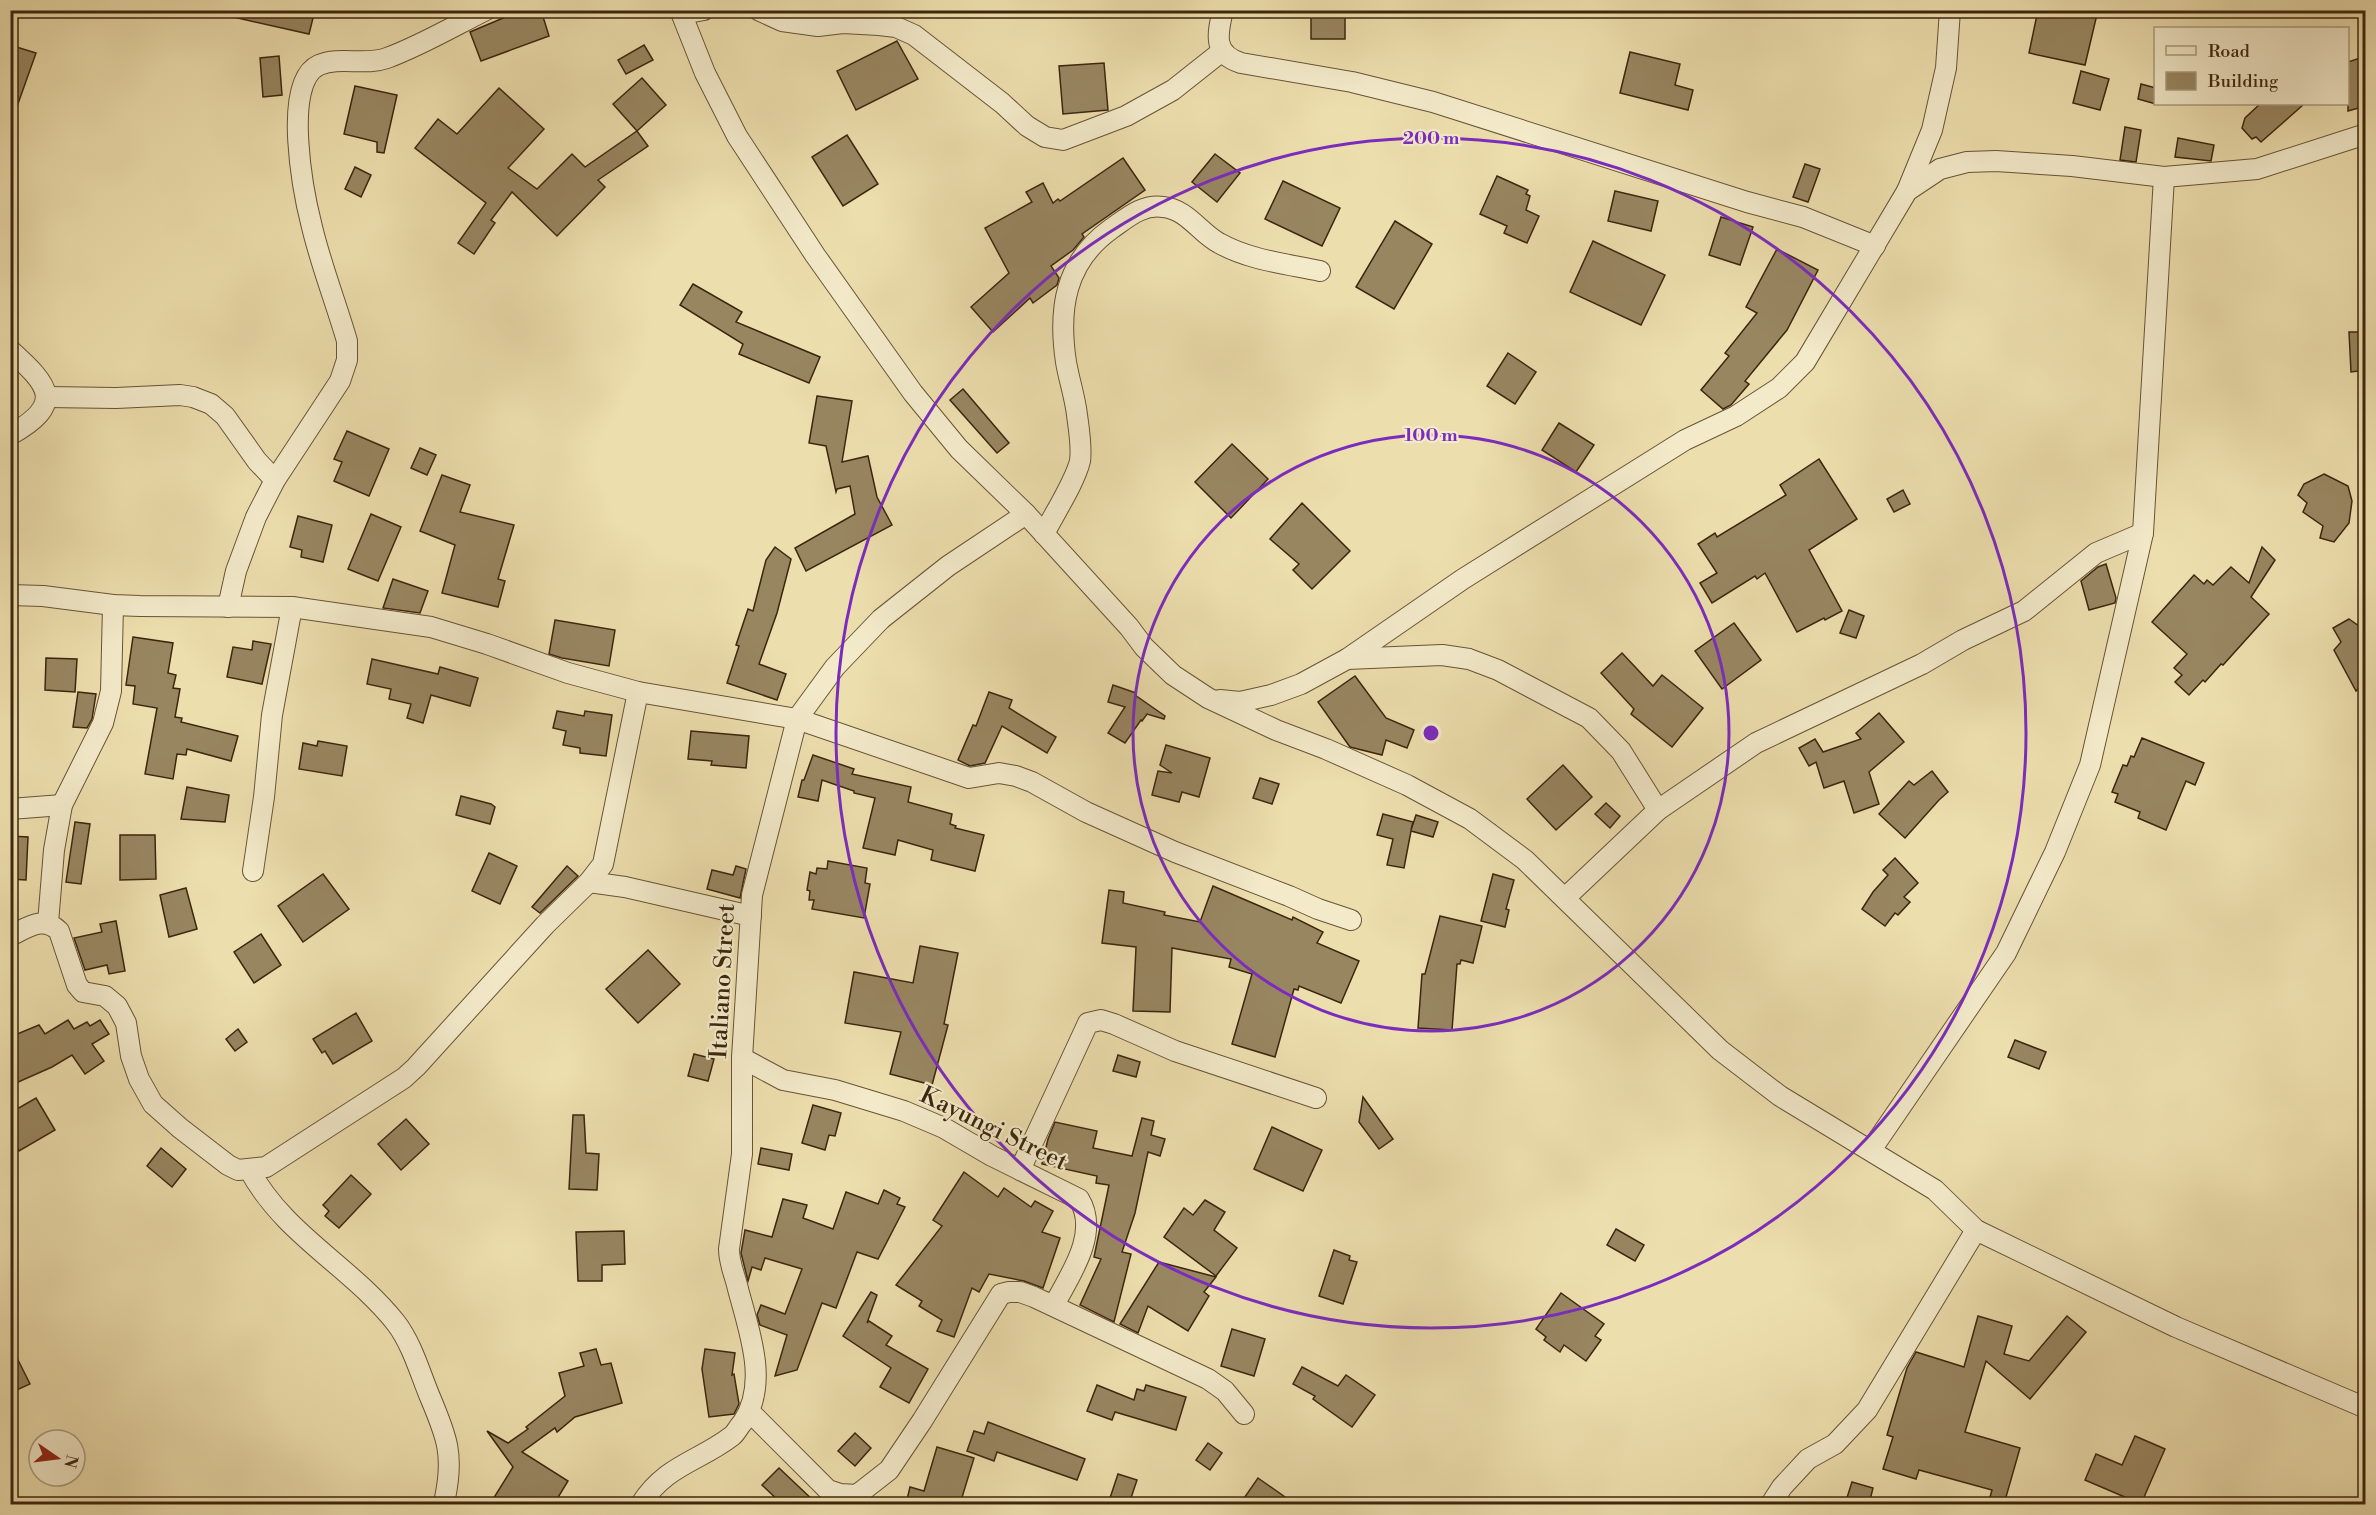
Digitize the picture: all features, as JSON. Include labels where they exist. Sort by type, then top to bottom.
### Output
[{"type":"street","points":[[228,607],[236,571],[256,517],[275,480],[340,381],[347,360],[347,341],[312,227],[300,164],[297,106],[302,87],[318,66],[337,62],[364,63],[386,58],[486,10]]},
{"type":"street","points":[[704,10],[681,12],[705,73],[737,136],[815,255],[926,409],[959,449],[1026,514],[1129,627],[1144,647],[1173,675],[1208,698],[1276,730],[1326,749],[1397,781],[1470,819],[1525,860],[1720,1050],[1780,1096],[1935,1190],[1976,1230],[2176,1327],[2366,1408]]},
{"type":"street","points":[[758,10],[782,21],[818,26],[843,23],[896,27],[914,35],[1002,103],[1027,126],[1045,137],[1063,140],[1093,130],[1173,90],[1221,52]]},
{"type":"street","points":[[1222,10],[1219,40],[1221,52],[1228,59],[1352,82],[1432,102],[1747,202],[1803,217],[1875,246]]},
{"type":"street","points":[[1208,698],[1240,702],[1271,695],[1301,684],[1347,659],[1463,579],[1685,440],[1736,416],[1779,388],[1805,362],[1907,191],[1932,130],[1946,68],[1950,10]]},
{"type":"street","points":[[1907,191],[1940,169],[1967,162],[1996,160],[2164,177],[2257,169],[2366,134]]},
{"type":"street","points":[[1871,1150],[2006,953],[2055,852],[2090,765],[2143,534],[2164,177]]},
{"type":"street","points":[[1044,534],[1080,461],[1080,438],[1074,395],[1066,364],[1063,330],[1066,295],[1077,263],[1095,241],[1143,208],[1163,207],[1179,211],[1218,243],[1240,252],[1320,271]]},
{"type":"street","points":[[10,350],[42,383],[47,397],[43,410],[32,423],[10,435]]},
{"type":"street","points":[[47,397],[116,398],[180,395],[193,397],[212,404],[225,416],[257,461],[275,480]]},
{"type":"street","name":"Italiano Street","points":[[641,1504],[672,1471],[733,1435],[750,1412],[757,1386],[754,1360],[738,1286],[729,1264],[742,1154],[742,1058],[752,895],[796,719],[835,667],[881,619],[948,566],[1026,514]]},
{"type":"street","points":[[1565,898],[1658,810],[1756,743],[1922,664],[1963,640],[2024,611],[2096,553],[2143,534]]},
{"type":"street","points":[[10,595],[43,596],[113,605],[292,607],[431,627],[568,673],[638,692],[796,719],[969,778],[999,773],[1016,776],[1032,782],[1086,812],[1175,852],[1351,920]]},
{"type":"street","points":[[48,924],[54,850],[62,805],[103,723],[111,691],[113,605]]},
{"type":"street","points":[[254,871],[272,715],[292,607]]},
{"type":"street","points":[[1347,659],[1442,655],[1469,659],[1498,670],[1588,718],[1621,751],[1658,810]]},
{"type":"street","points":[[10,936],[36,923],[48,924],[59,931],[77,985],[83,992],[105,996],[117,1006],[126,1023],[131,1056],[139,1079],[153,1104],[228,1165],[238,1170],[266,1167],[404,1078],[432,1051],[545,925],[590,882],[603,864],[638,692]]},
{"type":"street","points":[[10,809],[62,805]]},
{"type":"street","points":[[590,882],[625,887],[751,915]]},
{"type":"street","points":[[1020,1170],[1088,1023],[1101,1020],[1114,1024],[1175,1052],[1316,1098]]},
{"type":"street","name":"Kayungi Street","points":[[742,1058],[783,1080],[835,1090],[904,1111],[944,1128],[992,1156],[1079,1199],[1086,1210],[1087,1223],[1082,1248],[1054,1305]]},
{"type":"street","points":[[249,1169],[269,1202],[373,1297],[398,1325],[412,1353],[443,1430],[450,1455],[446,1504]]},
{"type":"street","points":[[1771,1504],[1782,1487],[1808,1459],[1835,1444],[1867,1410],[1976,1230]]},
{"type":"street","points":[[750,1412],[828,1490],[840,1494],[857,1495],[889,1470],[1001,1294],[1020,1292],[1054,1305],[1208,1379],[1225,1391],[1244,1413]]},
{"type":"building","points":[[234,10],[315,10],[309,34],[233,17]]},
{"type":"building","points":[[507,10],[541,10],[549,36],[481,61],[470,32],[508,16]]},
{"type":"building","points":[[1311,10],[1345,10],[1345,39],[1311,39]]},
{"type":"building","points":[[2038,10],[2098,10],[2085,65],[2029,53]]},
{"type":"building","points":[[897,41],[918,79],[856,110],[837,71]]},
{"type":"building","points":[[10,45],[36,53],[14,115],[10,115]]},
{"type":"building","points":[[644,45],[653,60],[626,74],[618,60]]},
{"type":"building","points":[[1630,52],[1680,64],[1675,85],[1693,90],[1688,110],[1620,93]]},
{"type":"building","points":[[279,56],[282,95],[263,97],[260,58]]},
{"type":"building","points":[[2366,56],[2366,106],[2348,111],[2349,105],[2349,62]]},
{"type":"building","points":[[1104,63],[1108,110],[1063,114],[1059,66]]},
{"type":"building","points":[[2081,71],[2109,79],[2100,110],[2073,103]]},
{"type":"building","points":[[642,78],[666,105],[637,131],[613,104]]},
{"type":"building","points":[[2141,84],[2154,87],[2154,103],[2138,99]]},
{"type":"building","points":[[355,86],[397,95],[384,153],[377,152],[377,142],[344,134]]},
{"type":"building","points":[[499,88],[544,129],[508,168],[537,189],[572,154],[585,167],[637,131],[648,146],[598,180],[605,187],[557,236],[512,192],[491,220],[495,223],[474,254],[458,243],[486,203],[415,148],[438,119],[457,134]]},
{"type":"building","points":[[2259,105],[2303,105],[2261,142],[2256,137],[2252,139],[2242,128],[2245,118]]},
{"type":"building","points":[[2125,127],[2141,130],[2136,162],[2120,160]]},
{"type":"building","points":[[847,135],[878,184],[843,206],[812,157]]},
{"type":"building","points":[[2178,138],[2214,145],[2211,161],[2175,157]]},
{"type":"building","points":[[1215,154],[1240,173],[1217,202],[1192,182]]},
{"type":"building","points":[[1123,158],[1145,190],[1082,234],[1084,237],[1073,250],[1051,266],[1059,278],[1057,285],[1033,303],[1030,298],[993,332],[971,307],[1009,273],[985,228],[1032,202],[1026,192],[1043,183],[1053,203],[1058,199],[1060,201]]},
{"type":"building","points":[[1805,164],[1820,169],[1808,202],[1793,197]]},
{"type":"building","points":[[355,167],[371,175],[361,197],[345,189]]},
{"type":"building","points":[[1497,176],[1528,190],[1526,194],[1530,196],[1526,210],[1539,216],[1527,243],[1504,233],[1507,226],[1480,214]]},
{"type":"building","points":[[1283,181],[1340,208],[1322,246],[1265,219]]},
{"type":"building","points":[[1615,191],[1658,201],[1651,231],[1608,221]]},
{"type":"building","points":[[1721,217],[1753,227],[1740,265],[1709,255]]},
{"type":"building","points":[[1395,221],[1432,244],[1394,309],[1356,287]]},
{"type":"building","points":[[1593,241],[1665,275],[1641,325],[1570,292]]},
{"type":"building","points":[[1777,249],[1818,270],[1787,330],[1745,381],[1749,384],[1731,405],[1723,409],[1701,390],[1729,356],[1725,353],[1757,313],[1746,307]]},
{"type":"building","points":[[693,284],[742,312],[736,322],[820,357],[809,383],[739,354],[743,344],[680,305]]},
{"type":"building","points":[[2349,332],[2366,332],[2366,370],[2351,372]]},
{"type":"building","points":[[1508,353],[1536,372],[1515,404],[1487,386]]},
{"type":"building","points":[[963,389],[1009,443],[997,453],[950,400]]},
{"type":"building","points":[[817,396],[852,401],[842,462],[868,456],[877,497],[892,525],[806,571],[795,548],[855,514],[850,486],[837,489],[836,492],[826,446],[809,443]]},
{"type":"building","points":[[1559,423],[1594,445],[1576,472],[1542,450]]},
{"type":"building","points":[[347,431],[389,449],[369,496],[334,481],[342,462],[334,459]]},
{"type":"building","points":[[1232,444],[1268,479],[1231,518],[1195,482]]},
{"type":"building","points":[[420,448],[436,455],[427,475],[411,468]]},
{"type":"building","points":[[1819,459],[1857,519],[1809,550],[1842,611],[1797,632],[1765,573],[1757,579],[1755,576],[1712,603],[1700,583],[1717,573],[1698,544],[1715,533],[1717,537],[1786,495],[1780,485]]},
{"type":"building","points":[[2324,474],[2348,486],[2352,501],[2349,523],[2334,542],[2320,538],[2323,526],[2303,512],[2307,503],[2298,495],[2304,484]]},
{"type":"building","points":[[442,475],[470,485],[460,512],[514,525],[498,579],[505,581],[498,607],[442,593],[455,545],[420,531]]},
{"type":"building","points":[[1903,490],[1910,504],[1894,512],[1887,499]]},
{"type":"building","points":[[1302,503],[1350,551],[1312,589],[1293,570],[1299,564],[1270,539]]},
{"type":"building","points":[[371,514],[401,527],[378,581],[348,569]]},
{"type":"building","points":[[298,516],[332,525],[323,562],[301,557],[302,550],[290,547]]},
{"type":"building","points":[[775,547],[791,559],[777,613],[759,664],[786,674],[777,700],[727,683],[748,609],[753,611],[766,560]]},
{"type":"building","points":[[2262,547],[2275,560],[2251,597],[2269,614],[2223,665],[2221,664],[2189,695],[2175,682],[2182,675],[2174,668],[2187,654],[2152,622],[2194,575],[2204,584],[2207,580],[2213,585],[2231,567],[2249,583]]},
{"type":"building","points":[[2106,564],[2116,598],[2115,603],[2089,610],[2081,581],[2098,567]]},
{"type":"building","points":[[393,579],[428,591],[420,613],[383,608]]},
{"type":"building","points":[[1849,610],[1864,616],[1856,638],[1840,633]]},
{"type":"building","points":[[2349,619],[2366,631],[2366,681],[2356,691],[2334,650],[2341,642],[2333,628]]},
{"type":"building","points":[[555,620],[615,630],[609,666],[549,654]]},
{"type":"building","points":[[1734,623],[1761,660],[1722,689],[1695,651]]},
{"type":"building","points":[[133,637],[173,643],[168,673],[176,675],[173,688],[180,689],[175,717],[182,718],[181,722],[238,736],[231,761],[187,749],[186,755],[177,754],[173,779],[145,774],[157,708],[133,704],[135,686],[126,685]]},
{"type":"building","points":[[253,641],[271,644],[262,684],[227,677],[233,647],[252,650]]},
{"type":"building","points":[[1622,653],[1653,686],[1662,675],[1703,708],[1672,747],[1631,714],[1634,709],[1601,673]]},
{"type":"building","points":[[46,658],[77,659],[75,692],[45,690]]},
{"type":"building","points":[[372,659],[438,674],[440,667],[478,678],[470,706],[431,695],[423,723],[407,718],[411,704],[389,699],[391,689],[367,684]]},
{"type":"building","points":[[1355,676],[1386,718],[1414,730],[1407,748],[1386,740],[1382,755],[1350,747],[1318,702]]},
{"type":"building","points":[[1113,685],[1136,693],[1135,695],[1165,716],[1164,719],[1147,714],[1125,743],[1108,733],[1125,707],[1108,702]]},
{"type":"building","points":[[78,692],[96,694],[92,719],[87,728],[73,727]]},
{"type":"building","points":[[989,692],[1012,700],[1009,708],[1056,737],[1047,753],[1002,726],[985,763],[970,766],[958,760],[973,725],[976,726]]},
{"type":"building","points":[[557,711],[584,716],[585,711],[612,715],[606,756],[580,753],[580,748],[563,745],[566,731],[553,728]]},
{"type":"building","points":[[1879,713],[1904,742],[1869,772],[1879,804],[1854,813],[1844,781],[1824,788],[1816,762],[1809,766],[1799,748],[1815,739],[1823,752],[1861,739],[1856,733]]},
{"type":"building","points":[[691,731],[749,736],[746,768],[711,765],[712,761],[688,759]]},
{"type":"building","points":[[2142,738],[2204,763],[2195,785],[2186,781],[2166,830],[2138,818],[2140,812],[2115,802],[2118,794],[2112,792],[2123,765],[2127,766],[2131,756],[2134,757]]},
{"type":"building","points":[[318,741],[347,746],[342,776],[299,769],[303,743],[317,746]]},
{"type":"building","points":[[1166,745],[1210,758],[1199,797],[1182,792],[1179,802],[1152,795],[1158,771],[1172,773],[1160,765]]},
{"type":"building","points":[[813,755],[854,769],[852,774],[911,787],[908,802],[952,814],[950,824],[956,826],[955,828],[984,835],[975,871],[931,860],[933,850],[898,840],[895,855],[863,848],[875,798],[854,793],[854,791],[822,780],[818,801],[798,797],[802,780],[804,780]]},
{"type":"building","points":[[1563,765],[1592,797],[1556,830],[1527,799]]},
{"type":"building","points":[[1932,771],[1948,792],[1905,838],[1879,814],[1909,781],[1914,785]]},
{"type":"building","points":[[1260,778],[1279,784],[1272,804],[1253,798]]},
{"type":"building","points":[[187,787],[229,795],[225,822],[181,819]]},
{"type":"building","points":[[461,796],[495,807],[490,824],[456,815]]},
{"type":"building","points":[[1606,803],[1620,816],[1610,828],[1595,814]]},
{"type":"building","points":[[1383,814],[1413,822],[1411,830],[1416,815],[1438,822],[1433,837],[1411,831],[1404,868],[1387,865],[1393,839],[1377,835]]},
{"type":"building","points":[[75,822],[90,824],[81,884],[66,882]]},
{"type":"building","points":[[120,835],[155,835],[156,879],[120,880]]},
{"type":"building","points":[[10,836],[28,837],[26,880],[10,879]]},
{"type":"building","points":[[489,853],[517,866],[500,904],[472,891]]},
{"type":"building","points":[[1895,858],[1918,883],[1904,897],[1910,902],[1898,915],[1895,913],[1885,926],[1862,909],[1888,875],[1883,870]]},
{"type":"building","points":[[828,861],[867,868],[865,883],[870,884],[864,918],[812,909],[814,900],[809,900],[810,891],[807,890],[810,872],[816,874],[817,868],[827,869]]},
{"type":"building","points":[[567,866],[578,876],[540,913],[532,907]]},
{"type":"building","points":[[736,866],[746,869],[740,898],[707,889],[712,870],[733,875]]},
{"type":"building","points":[[323,874],[349,909],[303,942],[278,906]]},
{"type":"building","points":[[1493,874],[1514,880],[1506,909],[1509,910],[1505,927],[1481,921]]},
{"type":"building","points":[[1213,886],[1292,920],[1293,917],[1323,932],[1317,943],[1359,961],[1341,1003],[1299,986],[1298,990],[1294,989],[1275,1057],[1232,1044],[1252,974],[1229,967],[1231,959],[1172,948],[1170,1012],[1133,1011],[1136,947],[1102,943],[1109,890],[1124,892],[1123,903],[1165,912],[1164,915],[1200,922]]},
{"type":"building","points":[[186,888],[197,929],[169,937],[160,895]]},
{"type":"building","points":[[1440,916],[1482,926],[1473,963],[1461,960],[1460,964],[1457,964],[1452,1030],[1418,1028],[1422,974],[1425,974]]},
{"type":"building","points":[[116,921],[125,971],[109,974],[107,965],[85,970],[74,938],[102,932],[100,924]]},
{"type":"building","points":[[261,934],[281,965],[254,983],[234,952]]},
{"type":"building","points":[[920,946],[958,953],[944,1024],[948,1025],[932,1085],[890,1074],[901,1032],[845,1023],[854,972],[913,983]]},
{"type":"building","points":[[648,950],[680,984],[638,1023],[606,989]]},
{"type":"building","points":[[356,1013],[372,1041],[333,1064],[325,1051],[322,1053],[313,1039]]},
{"type":"building","points":[[68,1020],[74,1029],[87,1022],[90,1026],[100,1020],[109,1034],[92,1044],[104,1061],[85,1074],[72,1055],[16,1083],[10,1069],[10,1037],[39,1025],[45,1034]]},
{"type":"building","points":[[238,1029],[247,1042],[235,1051],[226,1039]]},
{"type":"building","points":[[2015,1040],[2046,1052],[2039,1069],[2008,1057]]},
{"type":"building","points":[[694,1054],[714,1059],[708,1081],[688,1076]]},
{"type":"building","points":[[1118,1055],[1140,1062],[1136,1077],[1113,1071]]},
{"type":"building","points":[[1363,1097],[1393,1139],[1379,1149],[1359,1122]]},
{"type":"building","points":[[36,1098],[55,1130],[19,1151],[10,1136],[10,1113]]},
{"type":"building","points":[[813,1105],[841,1113],[835,1136],[829,1135],[825,1150],[802,1143]]},
{"type":"building","points":[[573,1115],[584,1115],[586,1153],[599,1154],[597,1190],[569,1189]]},
{"type":"building","points":[[1142,1118],[1154,1121],[1151,1135],[1165,1139],[1160,1156],[1148,1152],[1135,1213],[1122,1252],[1131,1254],[1114,1322],[1080,1305],[1101,1259],[1094,1257],[1109,1185],[1096,1183],[1097,1176],[1042,1164],[1055,1122],[1097,1131],[1093,1148],[1132,1156]]},
{"type":"building","points":[[406,1119],[429,1144],[401,1170],[378,1144]]},
{"type":"building","points":[[1272,1127],[1322,1150],[1303,1191],[1254,1169]]},
{"type":"building","points":[[161,1148],[186,1169],[172,1187],[147,1166]]},
{"type":"building","points":[[761,1148],[792,1154],[789,1170],[758,1164]]},
{"type":"building","points":[[964,1172],[998,1197],[1004,1188],[1031,1207],[1035,1201],[1053,1211],[1042,1232],[1060,1238],[1043,1288],[1024,1281],[989,1274],[979,1292],[972,1288],[954,1337],[937,1331],[942,1320],[919,1306],[922,1301],[896,1285],[942,1226],[933,1220]]},
{"type":"building","points":[[351,1175],[371,1194],[339,1228],[325,1216],[329,1211],[323,1205]]},
{"type":"building","points":[[884,1190],[900,1198],[897,1204],[905,1207],[878,1259],[857,1252],[836,1308],[822,1303],[797,1370],[775,1376],[787,1335],[760,1325],[757,1315],[761,1305],[785,1314],[802,1269],[765,1258],[761,1270],[752,1267],[748,1281],[741,1253],[745,1230],[772,1237],[783,1199],[807,1205],[803,1218],[833,1229],[846,1192],[878,1204]]},
{"type":"building","points":[[1205,1200],[1225,1212],[1214,1230],[1237,1248],[1216,1276],[1164,1237],[1184,1208],[1193,1215]]},
{"type":"building","points":[[1616,1229],[1644,1245],[1635,1261],[1607,1245]]},
{"type":"building","points":[[624,1231],[625,1264],[602,1265],[602,1281],[578,1281],[576,1232]]},
{"type":"building","points":[[1334,1250],[1350,1256],[1349,1260],[1357,1262],[1343,1304],[1319,1296]]},
{"type":"building","points":[[1159,1262],[1216,1277],[1204,1292],[1209,1296],[1188,1331],[1148,1306],[1138,1333],[1120,1324]]},
{"type":"building","points":[[871,1292],[877,1295],[867,1323],[869,1321],[892,1336],[886,1345],[928,1369],[909,1403],[880,1387],[891,1368],[843,1336]]},
{"type":"building","points":[[1561,1293],[1604,1324],[1595,1336],[1601,1340],[1586,1361],[1564,1345],[1560,1352],[1544,1340],[1546,1337],[1536,1329]]},
{"type":"building","points":[[1978,1316],[2012,1326],[2004,1354],[2029,1361],[2067,1316],[2086,1332],[2030,1399],[1986,1361],[1965,1432],[2020,1448],[2004,1504],[1988,1504],[1992,1490],[1919,1470],[1916,1479],[1883,1469],[1893,1437],[1887,1435],[1907,1368],[1916,1352],[1964,1367]]},
{"type":"building","points":[[1232,1329],[1265,1339],[1254,1376],[1221,1366]]},
{"type":"building","points":[[10,1344],[30,1384],[10,1393]]},
{"type":"building","points":[[596,1349],[601,1365],[611,1363],[622,1403],[575,1417],[557,1432],[555,1428],[522,1452],[568,1481],[554,1504],[490,1504],[513,1467],[487,1431],[508,1443],[528,1429],[526,1427],[565,1396],[559,1373],[584,1366],[580,1353]]},
{"type":"building","points":[[705,1349],[735,1353],[732,1375],[734,1374],[739,1404],[734,1414],[709,1417],[702,1369]]},
{"type":"building","points":[[1302,1367],[1338,1386],[1346,1375],[1375,1395],[1352,1427],[1313,1399],[1315,1396],[1293,1384]]},
{"type":"building","points":[[1097,1385],[1134,1400],[1137,1389],[1144,1391],[1146,1385],[1186,1397],[1176,1430],[1115,1412],[1112,1420],[1087,1411]]},
{"type":"building","points":[[988,1422],[1085,1459],[1077,1480],[997,1452],[994,1461],[967,1451],[974,1431],[984,1434]]},
{"type":"building","points":[[855,1433],[871,1448],[855,1466],[838,1451]]},
{"type":"building","points":[[2135,1436],[2165,1449],[2141,1504],[2085,1480],[2096,1454],[2122,1465]]},
{"type":"building","points":[[1208,1443],[1222,1453],[1210,1470],[1196,1460]]},
{"type":"building","points":[[937,1447],[974,1458],[960,1504],[906,1504],[910,1487],[924,1491]]},
{"type":"building","points":[[779,1468],[817,1504],[782,1504],[762,1485]]},
{"type":"building","points":[[1118,1474],[1137,1480],[1129,1504],[1108,1504]]},
{"type":"building","points":[[1258,1478],[1295,1504],[1240,1504]]},
{"type":"building","points":[[1852,1482],[1873,1488],[1869,1504],[1845,1504]]}]
